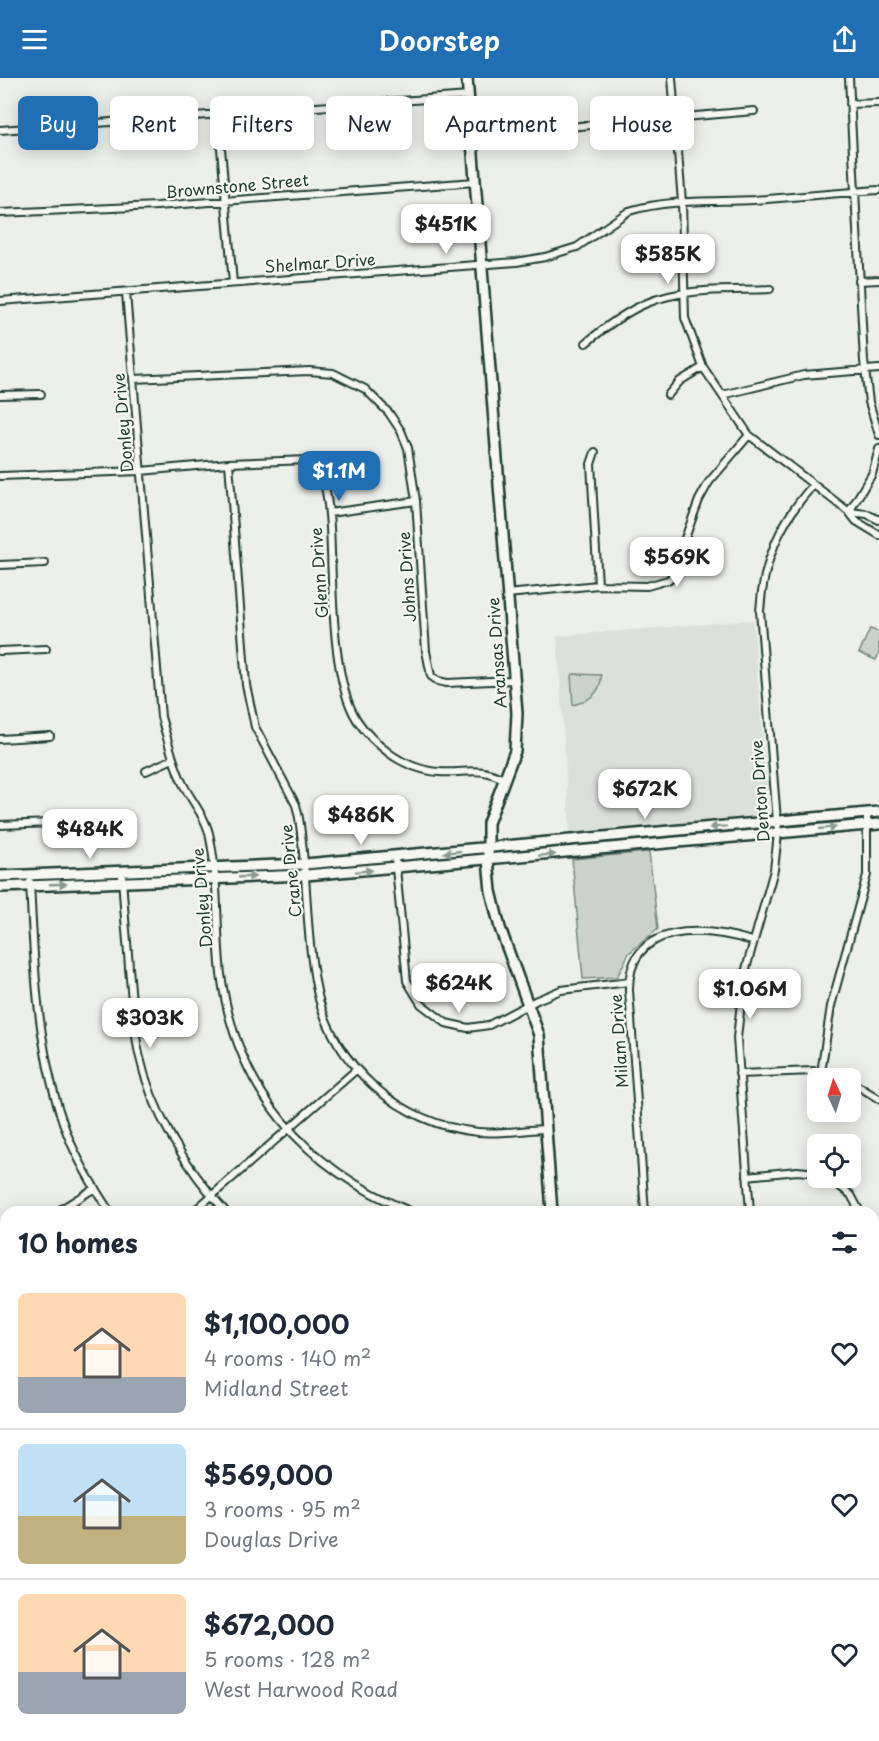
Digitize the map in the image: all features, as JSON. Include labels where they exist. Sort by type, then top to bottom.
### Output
[{"type":"main road","name":"Aransas Drive","points":[[467,78],[469,96]]},
{"type":"main road","name":"Aransas Drive","points":[[473,150],[514,680],[516,740],[505,780],[489,816],[488,860],[491,891],[500,928],[530,1005],[539,1035],[552,1206]]},
{"type":"main road","points":[[0,887],[213,867],[394,858],[879,812]]},
{"type":"main road","points":[[0,876],[214,878],[306,875],[879,824]]},
{"type":"main road","points":[[692,829],[693,841]]},
{"type":"street","points":[[672,78],[673,96]]},
{"type":"street","points":[[849,78],[864,370],[868,402],[879,435]]},
{"type":"street","points":[[314,108],[424,99]]},
{"type":"street","points":[[850,104],[879,103]]},
{"type":"street","points":[[694,116],[754,111]]},
{"type":"street","points":[[0,130],[210,116]]},
{"type":"street","points":[[221,150],[233,283]]},
{"type":"street","points":[[678,150],[687,293],[686,318],[703,367],[749,435],[849,512],[856,521],[879,535]]},
{"type":"street","name":"Brownstone Street","points":[[0,213],[157,206],[475,182]]},
{"type":"street","name":"Shelmar Drive","points":[[0,301],[516,262],[577,247],[629,211],[682,202],[755,200],[879,190]]},
{"type":"street","points":[[859,281],[879,280]]},
{"type":"street","points":[[585,343],[627,313],[649,302],[687,293],[770,289]]},
{"type":"street","name":"Donley Drive","points":[[126,293],[159,700],[173,759],[207,826],[213,867],[221,972],[233,1031],[253,1079],[301,1144],[344,1178],[400,1206]]},
{"type":"street","points":[[668,395],[680,381],[703,367]]},
{"type":"street","points":[[722,395],[804,375],[879,369]]},
{"type":"street","name":"Johns Drive","points":[[134,379],[269,372],[333,373],[364,389],[389,413],[401,431],[408,448],[416,501],[426,651],[431,676],[447,683],[514,680]]},
{"type":"street","points":[[0,395],[41,394]]},
{"type":"street","points":[[507,594],[598,585],[647,586],[668,580],[678,572],[684,541],[699,500],[726,459],[749,435]]},
{"type":"street","points":[[849,512],[872,474],[879,449]]},
{"type":"street","points":[[595,452],[591,464],[598,585]]},
{"type":"street","name":"Glenn Drive","points":[[0,476],[141,471],[229,463],[309,460],[319,468],[323,478],[329,513],[340,670],[357,720],[385,749],[417,768],[439,772],[480,770],[491,772],[505,780]]},
{"type":"street","name":"Crane Drive","points":[[229,463],[246,685],[255,727],[296,805],[305,864],[313,968],[320,1003],[335,1039],[356,1070],[385,1096],[409,1111],[441,1124],[478,1132],[546,1129]]},
{"type":"street","name":"Denton Drive","points":[[750,1206],[739,1074],[738,1016],[752,941],[774,870],[778,833],[760,611],[762,584],[768,558],[783,524],[813,485]]},
{"type":"street","points":[[329,513],[416,501]]},
{"type":"street","points":[[849,512],[867,514],[879,520]]},
{"type":"street","points":[[0,565],[45,563]]},
{"type":"street","points":[[0,651],[46,649]]},
{"type":"street","points":[[0,739],[50,736]]},
{"type":"street","points":[[146,771],[173,759]]},
{"type":"street","points":[[822,1068],[831,1006],[867,875],[867,813]]},
{"type":"street","points":[[0,825],[52,823]]},
{"type":"street","points":[[394,858],[407,981],[421,1004],[446,1023],[468,1028],[489,1025],[561,990],[629,982]]},
{"type":"street","points":[[30,875],[40,1011],[47,1058],[68,1135],[106,1206]]},
{"type":"street","points":[[122,877],[139,1056],[175,1144],[220,1206]]},
{"type":"street","name":"Milam Drive","points":[[645,1206],[629,982],[635,962],[641,953],[668,934],[721,932],[752,941]]},
{"type":"street","points":[[200,1206],[356,1070]]},
{"type":"street","points":[[739,1074],[807,1073]]},
{"type":"street","points":[[861,1088],[879,1099]]},
{"type":"street","points":[[747,1176],[807,1172]]},
{"type":"street","points":[[66,1206],[95,1188]]},
{"type":"street","points":[[842,1188],[851,1195],[857,1206]]},
{"type":"shaded area","points":[[753,620],[769,816],[570,834],[557,636]]},
{"type":"shaded area","points":[[870,629],[879,632],[879,653],[876,660],[859,653]]},
{"type":"shaded area","points":[[574,674],[601,675],[601,681],[593,695],[573,705],[571,676]]},
{"type":"shaded area","points":[[649,852],[658,929],[629,953],[617,977],[583,979],[572,859]]}]
